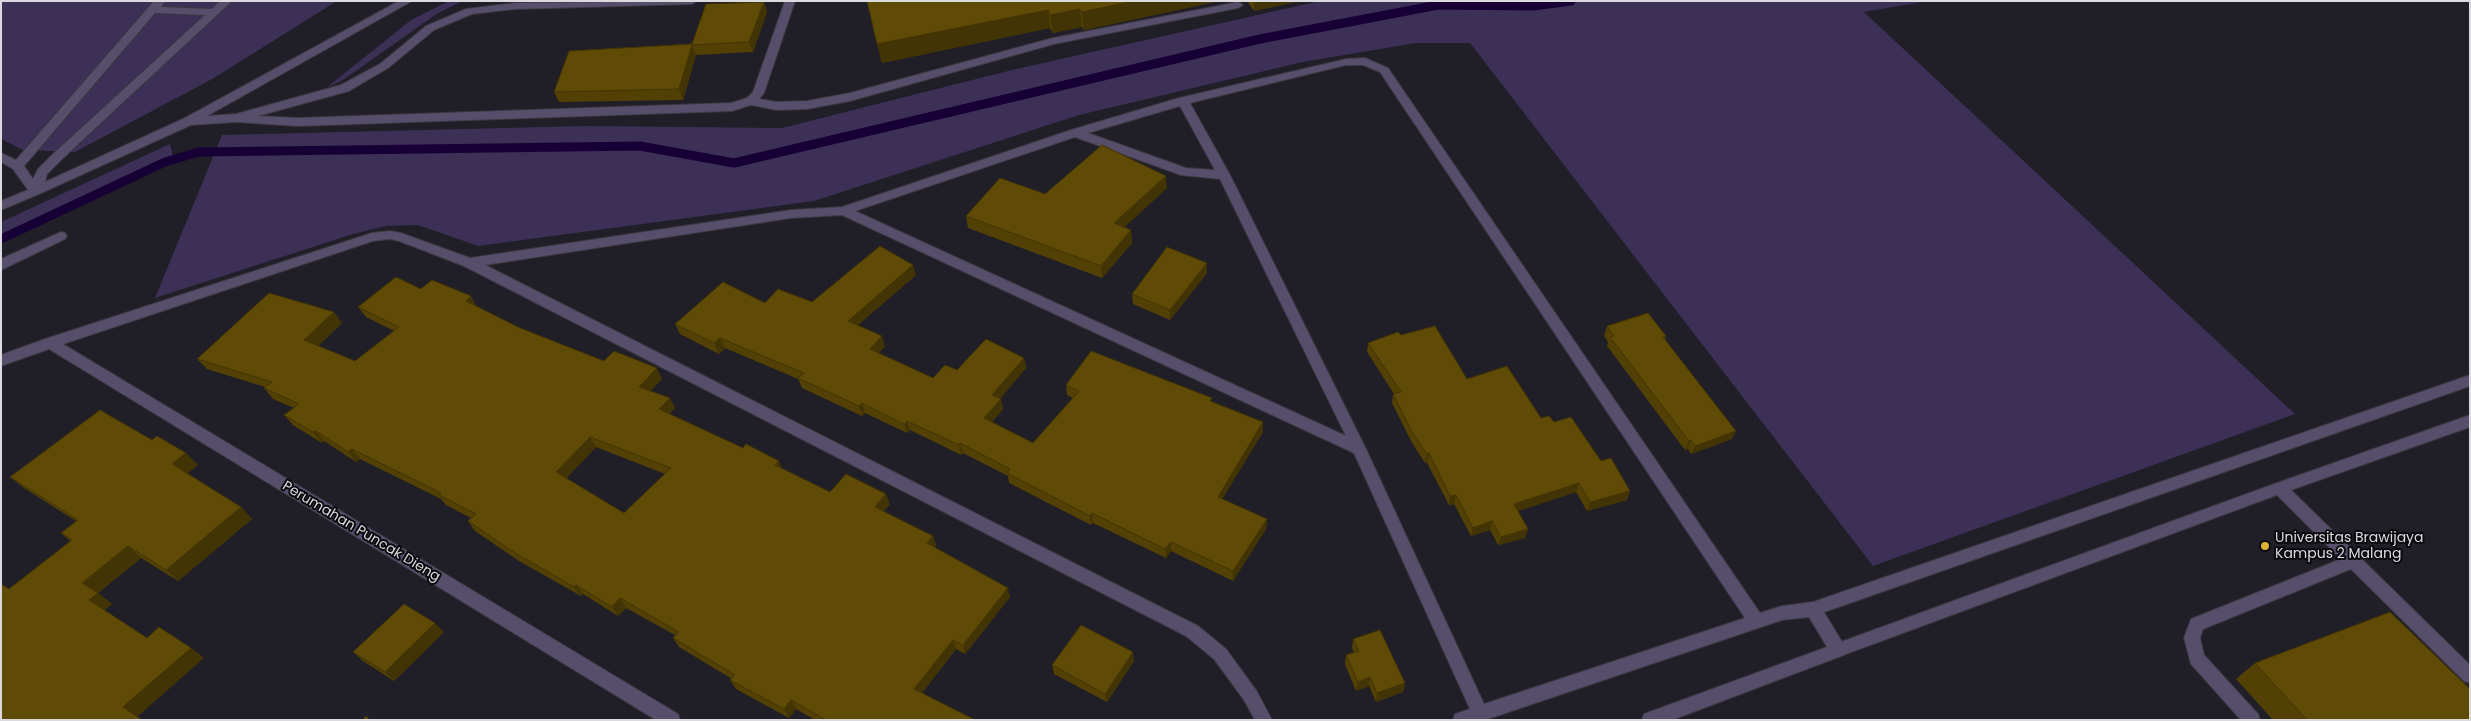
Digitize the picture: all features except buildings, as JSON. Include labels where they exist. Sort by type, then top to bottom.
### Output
[{"type":"street","points":[[35,190],[42,172],[56,157],[227,1]]},
{"type":"street","points":[[1,206],[188,121],[407,1]]},
{"type":"street","points":[[236,118],[345,88],[359,82],[384,66],[430,28],[470,11],[515,6],[692,1]]},
{"type":"street","points":[[751,101],[758,93],[790,1]]},
{"type":"street","points":[[17,166],[157,5],[215,12]]},
{"type":"street","points":[[188,121],[236,118],[298,122],[715,109],[732,107],[751,101],[777,106],[807,105],[850,97],[1053,41],[1238,5]]},
{"type":"street","points":[[469,263],[791,214],[843,211],[1075,133],[1183,101],[1356,61],[1372,63],[1384,70],[1756,621]]},
{"type":"street","points":[[1183,101],[1224,175],[1359,449],[1480,713]]},
{"type":"street","points":[[1075,133],[1185,172],[1224,175]]},
{"type":"street","points":[[1,157],[17,166],[35,190]]},
{"type":"street","points":[[843,211],[1359,449]]},
{"type":"street","points":[[1,265],[61,236]]},
{"type":"street","points":[[1,362],[50,342],[377,236],[401,237],[469,263],[1192,631],[1220,654],[1250,695],[1264,720]]},
{"type":"street","name":"Perumahan Puncak Dieng","points":[[50,342],[672,720]]},
{"type":"street","points":[[1461,720],[1756,621],[1782,613],[1813,609],[2470,380]]},
{"type":"street","points":[[1650,720],[1742,684],[2279,488],[2467,425]]},
{"type":"street","points":[[2279,488],[2470,676]]},
{"type":"street","points":[[2252,720],[2197,659],[2192,638],[2197,624],[2353,561]]},
{"type":"street","points":[[1813,609],[1838,650]]},
{"type":"shaded area","points":[[1,1],[337,1],[214,78],[75,152],[23,150],[1,139]]},
{"type":"shaded area","points":[[449,1],[463,1],[438,13],[343,80],[326,88],[411,20]]},
{"type":"shaded area","points":[[1320,1],[1928,1],[1864,12],[2295,414],[1873,566],[1470,43],[1416,43],[1303,62],[1079,115],[814,201],[478,246],[418,225],[386,226],[353,234],[155,298],[222,135],[585,126],[782,128],[1012,70]]},
{"type":"shaded area","points":[[170,144],[173,156],[1,235],[1,222]]},
{"type":"waterway","points":[[1,239],[165,162],[199,152],[640,146],[734,163],[1260,39],[1438,5],[1533,6],[1571,1]]},
{"type":"place","name":"Universitas Brawijaya Kampus 2 Malang","points":[[2265,546]]}]
